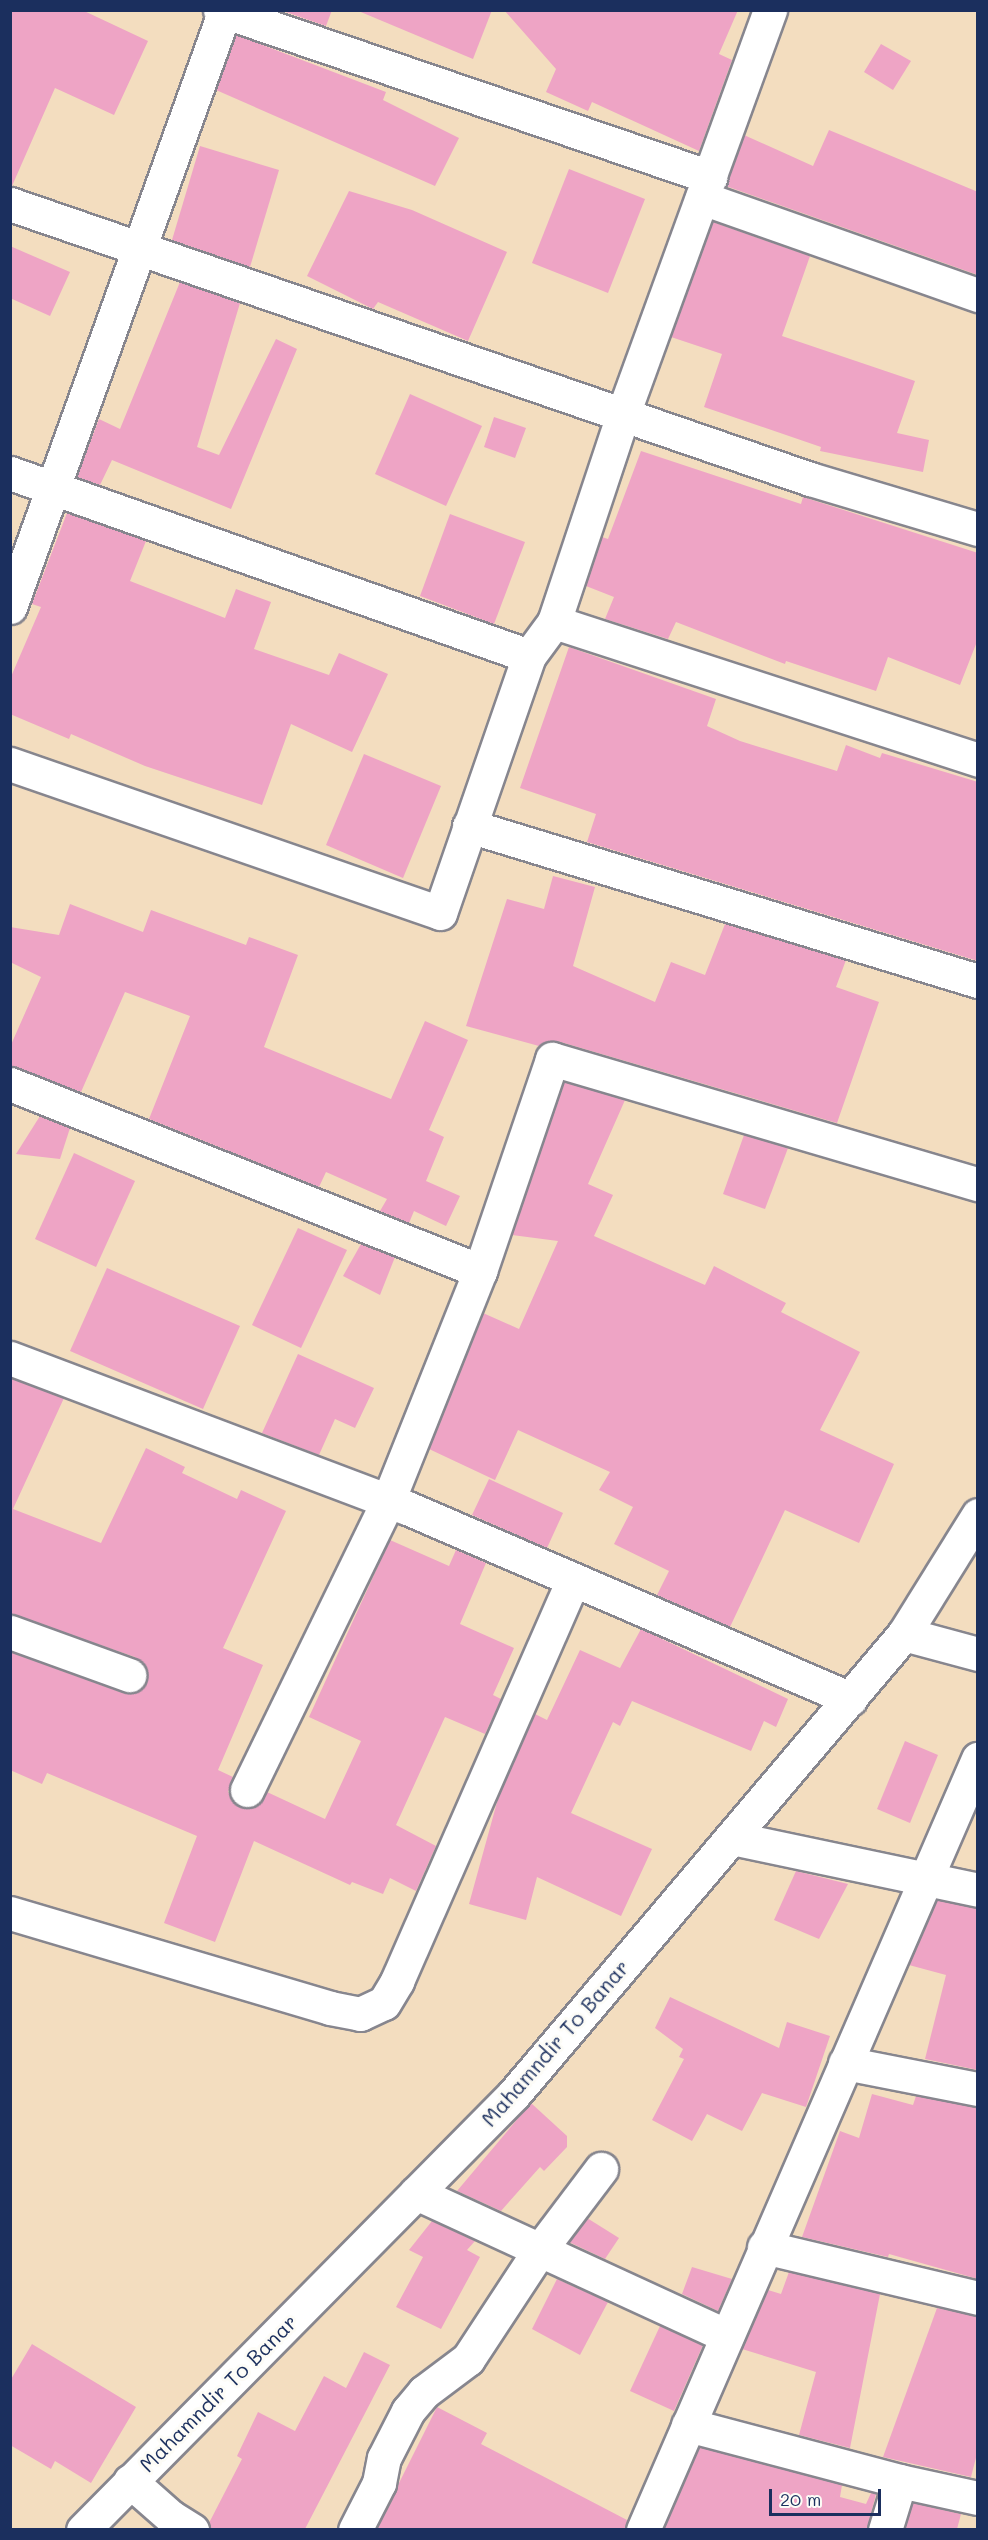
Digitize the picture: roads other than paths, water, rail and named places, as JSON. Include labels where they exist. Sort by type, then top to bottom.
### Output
[{"type":"street","points":[[10,764],[440,913],[530,656],[554,622],[623,414],[770,10]]},
{"type":"street","points":[[10,607],[223,11],[706,187],[978,295]]},
{"type":"street","points":[[10,204],[810,479],[978,529]]},
{"type":"street","points":[[10,473],[530,656]]},
{"type":"street","points":[[554,622],[978,760]]},
{"type":"street","points":[[469,826],[978,981]]},
{"type":"street","points":[[247,1790],[388,1501],[480,1271],[552,1059],[978,1184]]},
{"type":"street","points":[[10,1084],[480,1271]]},
{"type":"street","points":[[10,1358],[388,1501],[850,1698]]},
{"type":"street","name":"Mahamndir To Banar","points":[[82,2529],[514,2094],[904,1634],[978,1515]]},
{"type":"street","points":[[10,1913],[330,2008],[360,2014],[384,2003],[397,1981],[573,1581]]},
{"type":"street","points":[[10,1632],[129,1675]]},
{"type":"street","points":[[904,1634],[978,1654]]},
{"type":"street","points":[[643,2529],[978,1759]]},
{"type":"street","points":[[732,1838],[978,1890]]},
{"type":"street","points":[[845,2063],[978,2089]]},
{"type":"street","points":[[355,2529],[379,2483],[384,2458],[408,2411],[424,2392],[468,2359],[539,2251],[601,2169]]},
{"type":"street","points":[[416,2193],[727,2336]]},
{"type":"street","points":[[764,2247],[978,2298]]},
{"type":"street","points":[[688,2425],[900,2481],[978,2498]]},
{"type":"street","points":[[130,2481],[171,2517],[192,2529]]},
{"type":"street","points":[[885,2529],[900,2481]]}]
